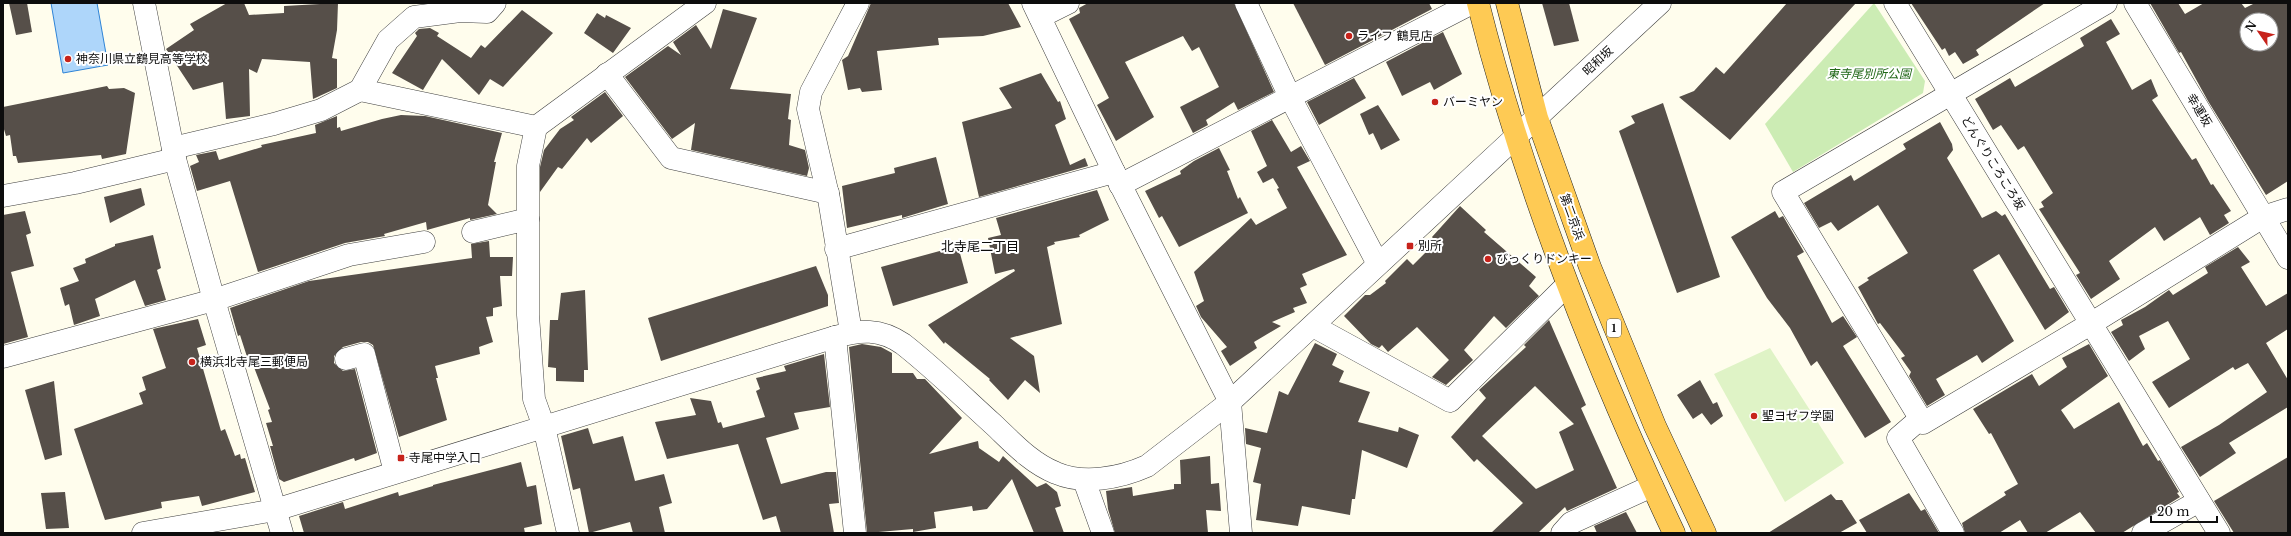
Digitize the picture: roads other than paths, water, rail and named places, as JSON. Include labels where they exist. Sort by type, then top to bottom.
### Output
[{"type":"highway","name":"1","points":[[1478,3],[1516,137],[1567,284],[1612,398],[1674,533]]},
{"type":"highway","name":"第二京浜","points":[[1507,3],[1537,118],[1590,267],[1654,426],[1705,533]]},
{"type":"street","points":[[144,3],[174,153],[214,300],[282,533]]},
{"type":"street","points":[[3,196],[75,183],[321,110],[360,90],[388,40],[414,17],[460,11],[487,12],[495,3]]},
{"type":"street","points":[[568,533],[544,427],[534,399],[528,315],[528,166],[536,127],[705,3]]},
{"type":"street","points":[[856,533],[836,249],[828,193],[808,109],[812,92],[858,3]]},
{"type":"street","points":[[1068,3],[1036,10],[1117,178],[1230,402],[1241,533]]},
{"type":"street","points":[[1246,3],[1290,97],[1378,264]]},
{"type":"street","points":[[836,249],[1117,178],[1290,97],[1472,3]]},
{"type":"street","name":"昭和坂","points":[[145,533],[275,510],[843,334],[874,331],[896,338],[918,355],[1035,462],[1057,474],[1084,480],[1100,479],[1137,470],[1147,466],[1230,402],[1660,3]]},
{"type":"street","name":"どんぐりころころ坂","points":[[1895,3],[1950,96],[2092,323],[2219,533]]},
{"type":"street","points":[[2106,3],[1950,96],[1783,192],[1923,423],[2092,323],[2263,217],[2288,209]]},
{"type":"street","name":"幸運坂","points":[[2135,3],[2288,258]]},
{"type":"street","points":[[607,74],[671,158],[828,193]]},
{"type":"street","points":[[360,90],[536,127]]},
{"type":"street","points":[[473,232],[528,219]]},
{"type":"street","points":[[3,357],[214,300],[349,256],[424,242]]},
{"type":"street","points":[[1312,326],[1450,401],[1567,284]]},
{"type":"street","points":[[346,359],[364,354],[395,472]]},
{"type":"street","points":[[1920,419],[1898,438],[1953,533]]},
{"type":"street","points":[[1084,480],[1103,533]]},
{"type":"street","points":[[1562,533],[1571,523],[1652,486]]},
{"type":"street","points":[[2143,533],[2199,500]]},
{"type":"water","points":[[51,3],[97,3],[108,65],[63,73]]},
{"type":"place","name":"ライフ 鶴見店","points":[[1349,36]]},
{"type":"place","name":"神奈川県立鶴見高等学校","points":[[68,59]]},
{"type":"place","name":"バーミヤン","points":[[1435,102]]},
{"type":"place","name":"別所","points":[[1410,246]]},
{"type":"place","name":"びっくりドンキー","points":[[1488,259]]},
{"type":"place","name":"横浜北寺尾三郵便局","points":[[192,362]]},
{"type":"place","name":"聖ヨゼフ学園","points":[[1754,416]]},
{"type":"place","name":"寺尾中学入口","points":[[401,458]]},
{"type":"district","name":"北寺尾二丁目","points":[[980,246]]},
{"type":"park label","name":"東寺尾別所公園","points":[[1869,74]]}]
